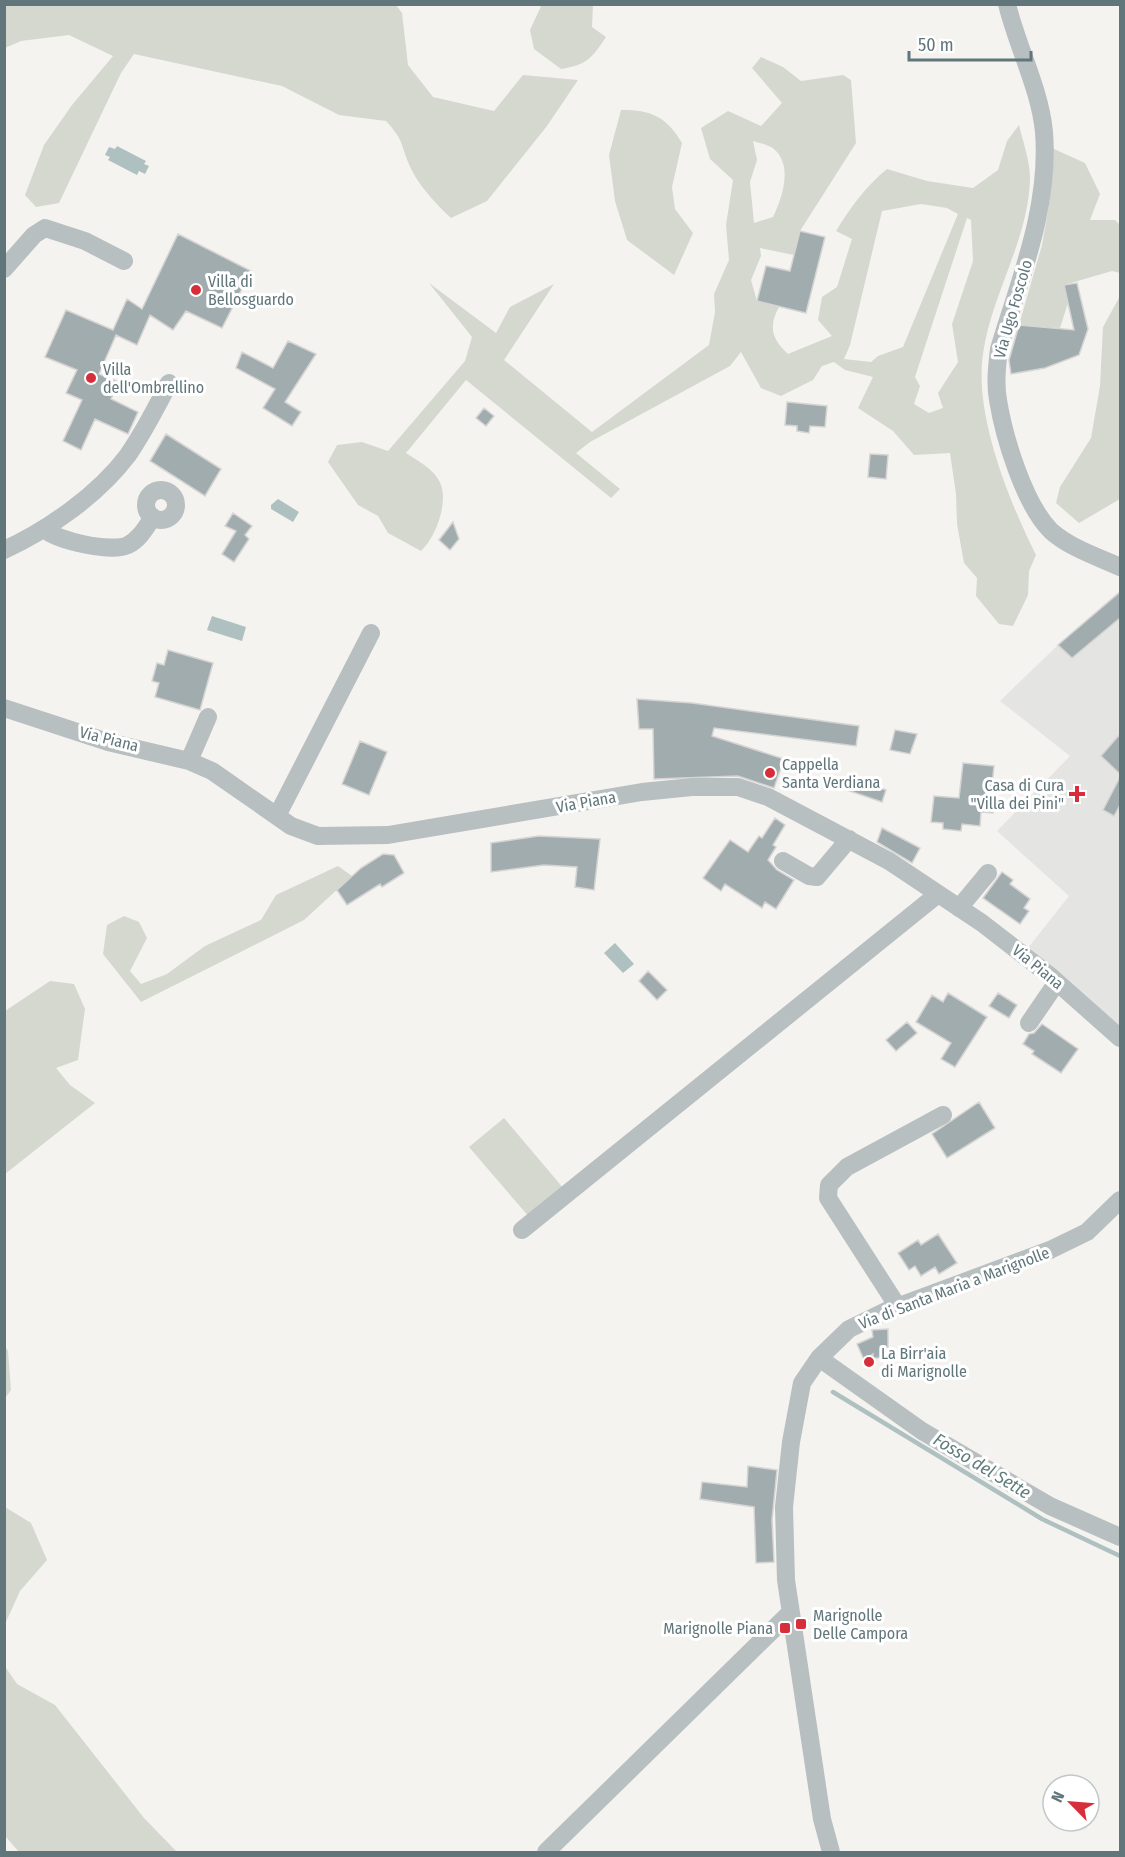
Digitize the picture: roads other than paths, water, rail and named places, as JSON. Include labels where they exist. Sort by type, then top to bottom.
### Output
[{"type":"street","name":"Via Ugo Foscolo","points":[[1007,4],[1044,131],[1043,176],[1038,223],[999,349],[998,400],[1017,470],[1039,515],[1052,531],[1069,543],[1120,567]]},
{"type":"street","points":[[4,269],[34,234],[45,228],[52,228],[124,261]]},
{"type":"street","points":[[4,550],[44,529],[76,505],[127,456],[169,383]]},
{"type":"street","points":[[44,529],[55,538],[120,547],[127,546],[140,536],[153,517]]},
{"type":"street","points":[[277,816],[371,633]]},
{"type":"street","name":"Via Piana","points":[[4,708],[108,742],[189,760],[212,771],[291,826],[318,836],[388,835],[642,792],[692,787],[738,787],[768,797],[889,861],[959,908],[1057,982],[1120,1038]]},
{"type":"street","points":[[189,760],[208,717]]},
{"type":"street","points":[[783,861],[810,876],[817,877],[849,839]]},
{"type":"street","points":[[959,908],[988,873]]},
{"type":"street","points":[[522,1230],[938,894]]},
{"type":"street","points":[[1029,1023],[1057,982]]},
{"type":"street","points":[[898,1307],[828,1198],[829,1185],[847,1167],[943,1115]]},
{"type":"street","name":"Via di Santa Maria a Marignolle","points":[[831,1852],[822,1819],[790,1613],[784,1507],[791,1442],[802,1383],[819,1358],[849,1329],[898,1307],[1050,1251],[1087,1232],[1120,1200]]},
{"type":"street","points":[[819,1358],[922,1431],[1050,1506],[1120,1538]]},
{"type":"street","points":[[546,1852],[790,1613]]},
{"type":"waterway","name":"Fosso del Sette","points":[[833,1392],[1042,1519],[1120,1556]]},
{"type":"place","name":"Villa di Bellosguardo","points":[[196,290]]},
{"type":"place","name":"Villa dell'Ombrellino","points":[[91,378]]},
{"type":"place","name":"Cappella Santa Verdiana","points":[[770,773]]},
{"type":"place","name":"Casa di Cura \"Villa dei Pini\"","points":[[1077,794]]},
{"type":"place","name":"La Birr'aia di Marignolle","points":[[869,1362]]},
{"type":"place","name":"Marignolle Delle Campora","points":[[801,1624]]},
{"type":"place","name":"Marignolle Piana","points":[[785,1628]]}]
